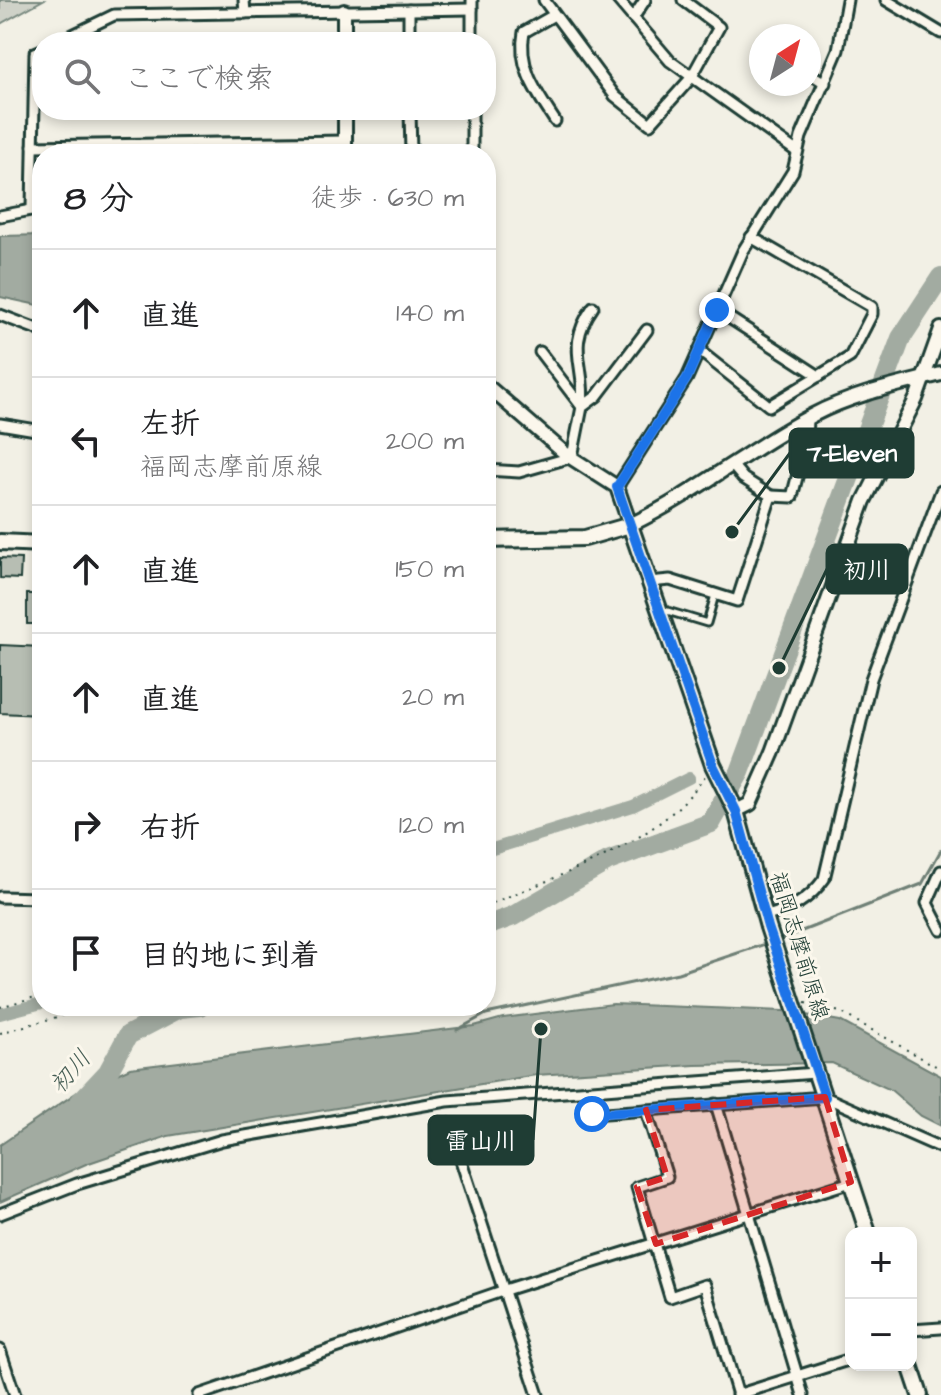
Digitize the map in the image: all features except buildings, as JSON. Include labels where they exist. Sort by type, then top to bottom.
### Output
[{"type":"main road","name":"福岡志摩前原線","points":[[630,525],[713,765],[736,811],[767,922],[866,1227]]},
{"type":"main road","points":[[496,540],[585,538],[630,525]]},
{"type":"main road","points":[[0,542],[32,544]]},
{"type":"main road","points":[[912,1371],[920,1395]]},
{"type":"street","points":[[244,0],[245,13]]},
{"type":"street","points":[[544,0],[615,96],[650,124],[691,78],[719,27],[683,0]]},
{"type":"street","points":[[618,0],[670,61],[796,151]]},
{"type":"street","points":[[633,18],[645,0]]},
{"type":"street","points":[[617,487],[701,352],[751,237],[793,171],[796,151],[838,50],[847,0]]},
{"type":"street","points":[[886,0],[941,33]]},
{"type":"street","points":[[79,32],[114,15],[409,10],[472,4],[472,32]]},
{"type":"street","points":[[409,10],[409,32]]},
{"type":"street","points":[[344,11],[344,32]]},
{"type":"street","points":[[554,15],[524,32],[520,51],[531,83],[555,121]]},
{"type":"street","points":[[821,80],[825,83]]},
{"type":"street","points":[[33,144],[35,120]]},
{"type":"street","points":[[345,120],[345,144]]},
{"type":"street","points":[[410,120],[411,144]]},
{"type":"street","points":[[472,120],[472,144]]},
{"type":"street","points":[[0,216],[32,209]]},
{"type":"street","points":[[701,352],[769,406],[850,357],[872,314],[872,307],[751,237]]},
{"type":"street","points":[[572,457],[582,407],[583,383],[576,346],[578,333],[593,307]]},
{"type":"street","points":[[717,310],[819,376]]},
{"type":"street","points":[[0,315],[32,327]]},
{"type":"street","points":[[736,811],[750,804],[773,752],[864,501],[916,399],[941,329]]},
{"type":"street","points":[[582,407],[597,396],[647,330]]},
{"type":"street","points":[[540,352],[582,407]]},
{"type":"street","points":[[496,393],[572,457],[617,487],[630,525],[733,466],[809,417],[860,395],[941,374]]},
{"type":"street","points":[[733,466],[743,478],[771,496],[792,497],[809,417]]},
{"type":"street","points":[[0,424],[32,429]]},
{"type":"street","points":[[496,471],[519,472],[572,457]]},
{"type":"street","points":[[767,922],[807,898],[824,879],[871,679],[941,491]]},
{"type":"street","points":[[649,582],[670,580],[737,601],[771,496]]},
{"type":"street","points":[[941,871],[927,903],[941,930]]},
{"type":"street","points":[[0,897],[32,898]]},
{"type":"street","points":[[0,1214],[77,1184],[222,1140],[447,1101],[808,1076],[815,1073]]},
{"type":"street","points":[[592,1114],[825,1097],[941,1148]]},
{"type":"street","points":[[716,1104],[803,1395]]},
{"type":"street","points":[[646,1110],[667,1177],[637,1187],[670,1297],[705,1285],[737,1395],[845,1361]]},
{"type":"street","points":[[449,1124],[538,1395]]},
{"type":"street","points":[[199,1395],[505,1290],[851,1182]]},
{"type":"street","points":[[917,1330],[941,1328]]},
{"type":"street","points":[[0,1350],[15,1395]]},
{"type":"lane","points":[[659,609],[707,623],[715,594]]},
{"type":"path","points":[[496,901],[647,833],[683,805],[713,765]]},
{"type":"path","points":[[0,1007],[32,998]]},
{"type":"path","points":[[793,999],[840,1012],[941,1069]]},
{"type":"path","points":[[0,1033],[60,1016]]},
{"type":"highlighted area","points":[[825,1097],[851,1182],[656,1244],[637,1187],[667,1177],[646,1110]]},
{"type":"shaded area","points":[[0,0],[43,0],[0,24]]},
{"type":"shaded area","points":[[32,235],[32,304],[0,297],[0,236]]},
{"type":"shaded area","points":[[613,1004],[783,1011],[840,1021],[941,1076],[941,1126],[921,1116],[891,1090],[832,1063],[695,1065],[536,1075],[168,1136],[86,1164],[0,1202],[0,1145],[79,1091],[130,1068],[474,1026],[503,1018]]},
{"type":"waterway","name":"初川","points":[[496,922],[513,916],[608,861],[711,823],[740,772],[901,338],[941,277]]},
{"type":"waterway","points":[[496,848],[633,806],[689,778]]},
{"type":"waterway","points":[[779,940],[922,884],[941,850]]},
{"type":"waterway","points":[[496,1012],[678,973],[768,943]]},
{"type":"waterway","points":[[0,1014],[32,1006]]},
{"type":"waterway","name":"初川","points":[[79,1103],[108,1072],[128,1035],[165,1016]]},
{"type":"waterway","points":[[457,1030],[482,1016]]},
{"type":"place","name":"7-Eleven","points":[[732,532]]},
{"type":"place","name":"初川","points":[[779,668]]},
{"type":"place","name":"雷山川","points":[[541,1029]]},
{"type":"route","points":[[592,1114],[825,1097],[768,927],[736,811],[713,765],[617,487],[687,378],[717,310]]}]
